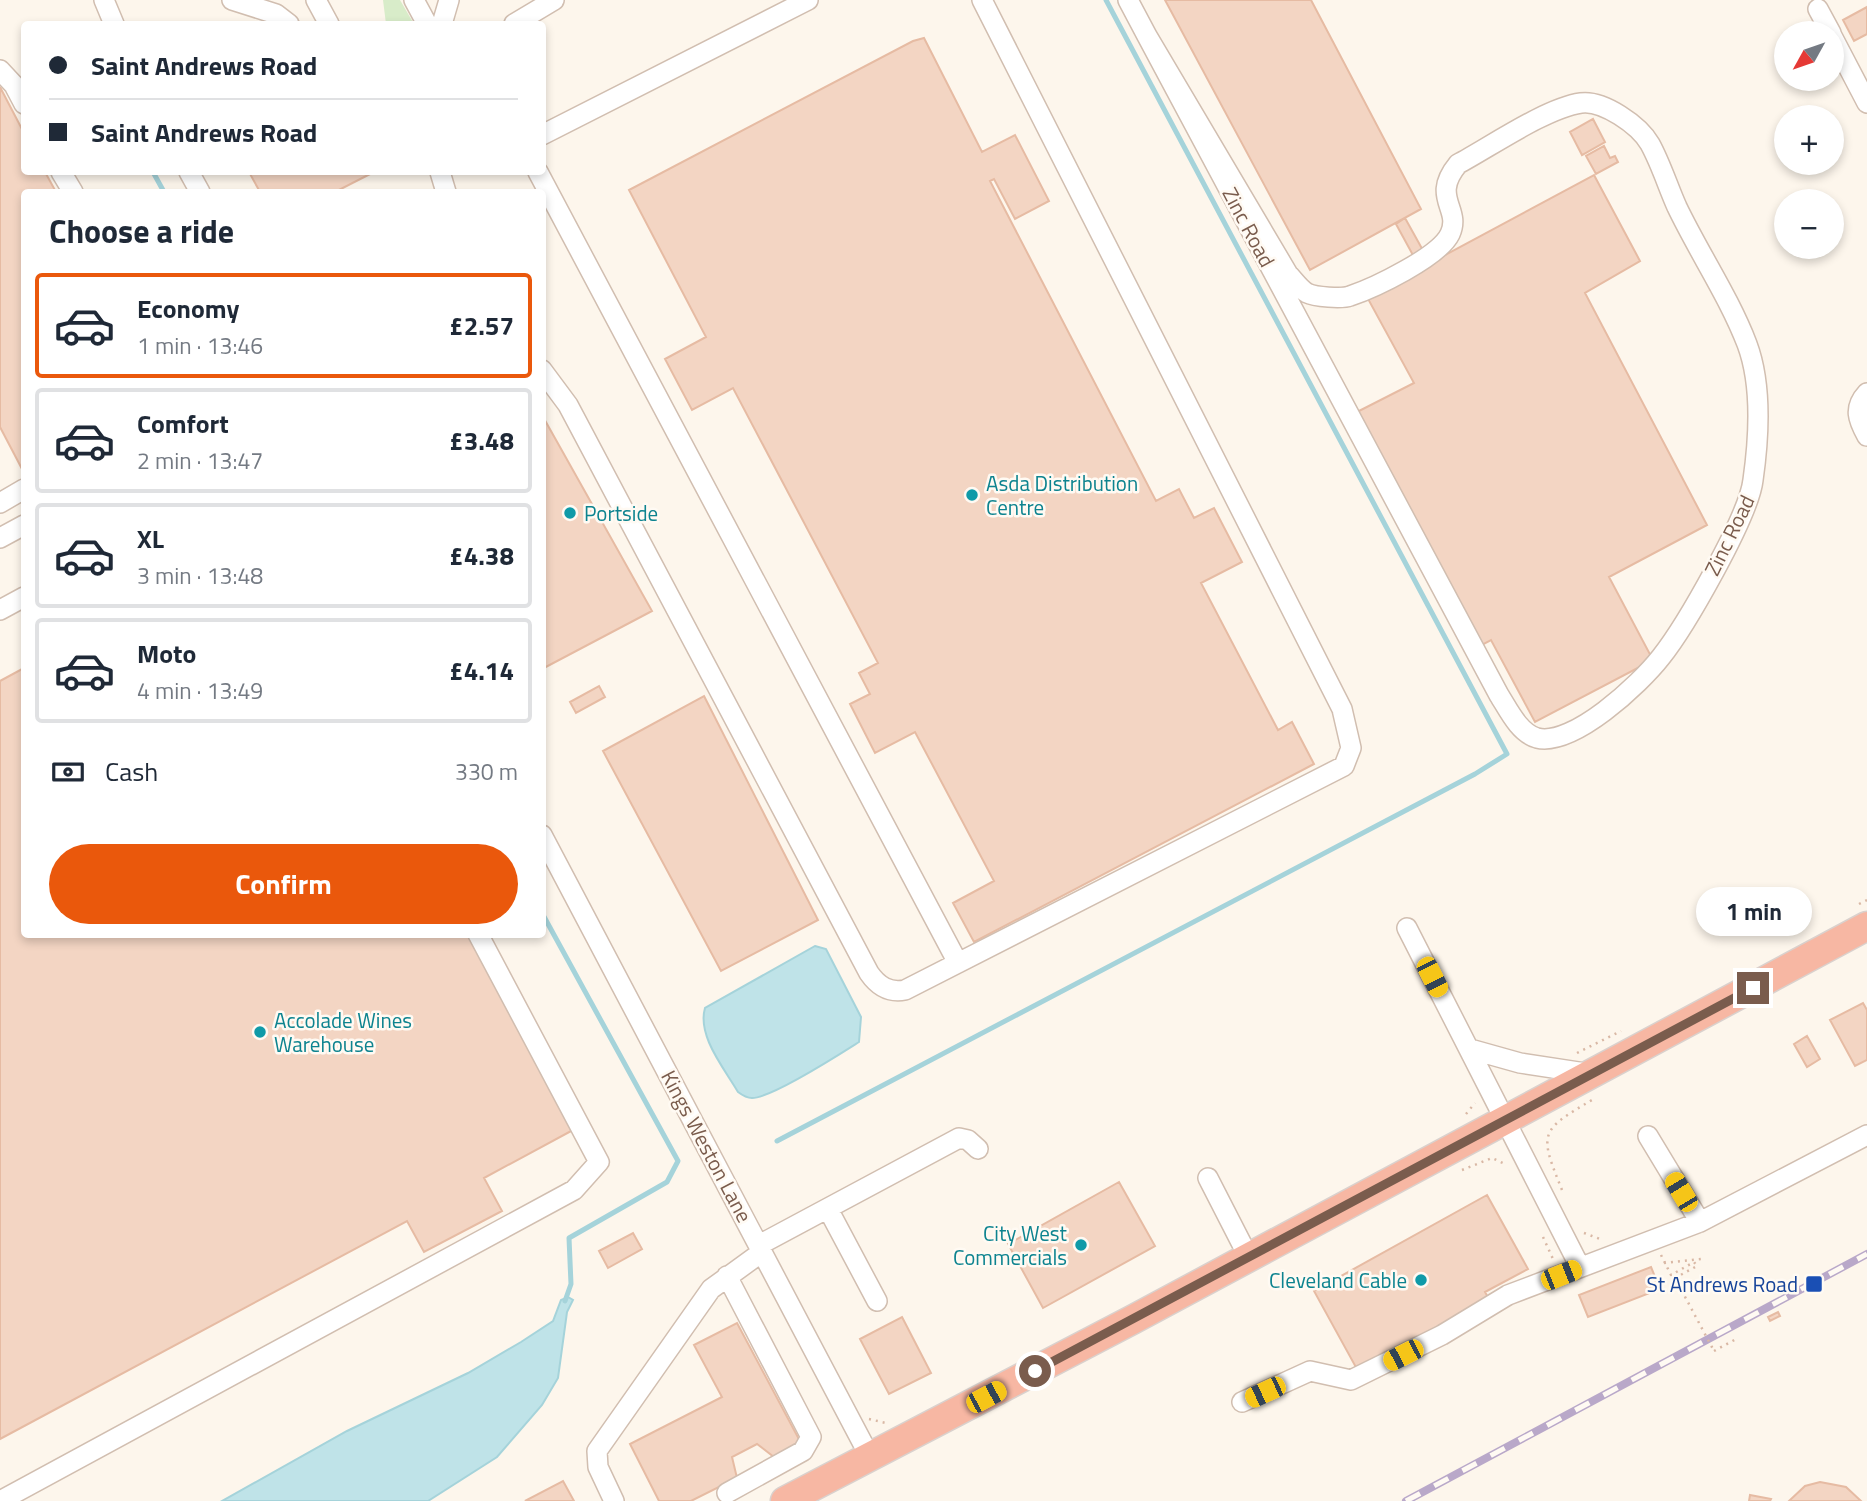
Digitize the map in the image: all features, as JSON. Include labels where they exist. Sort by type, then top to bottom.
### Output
[{"type":"highway","points":[[785,1501],[1507,1121],[1593,1074],[1861,916]]},
{"type":"street","points":[[104,0],[113,21]]},
{"type":"street","points":[[232,0],[276,14],[285,21]]},
{"type":"street","points":[[316,0],[327,21]]},
{"type":"street","points":[[414,0],[425,21]]},
{"type":"street","points":[[443,21],[449,0]]},
{"type":"street","points":[[519,21],[554,0]]},
{"type":"street","points":[[546,133],[808,0]]},
{"type":"street","points":[[546,375],[568,405],[870,973],[881,986],[897,991],[958,963],[1333,774],[1344,766],[1351,748],[1342,709],[982,0]]},
{"type":"street","name":"Zinc Road","points":[[1128,0],[1146,34],[1499,695],[1518,724],[1536,737],[1563,737],[1615,703],[1660,659],[1680,631],[1747,505],[1753,482],[1755,381],[1747,345],[1677,206],[1649,142],[1619,113],[1583,102],[1556,110],[1458,164],[1447,178],[1444,187],[1451,215],[1450,234],[1436,250],[1402,271],[1347,297],[1308,294],[1288,274],[1146,34]]},
{"type":"street","points":[[1818,9],[1824,21]]},
{"type":"street","points":[[1844,60],[1867,103]]},
{"type":"street","points":[[0,70],[14,85],[21,98]]},
{"type":"street","points":[[540,175],[958,963]]},
{"type":"street","points":[[1867,393],[1859,401],[1857,418],[1867,436]]},
{"type":"street","points":[[0,503],[21,491]]},
{"type":"street","points":[[0,538],[21,527]]},
{"type":"street","points":[[0,610],[21,599]]},
{"type":"street","name":"Kings Weston Lane","points":[[546,843],[870,1457]]},
{"type":"street","points":[[1407,928],[1580,1267]]},
{"type":"street","points":[[0,1501],[574,1190],[599,1162],[480,938]]},
{"type":"street","points":[[1470,1049],[1520,1063],[1593,1074]]},
{"type":"street","points":[[1242,1402],[1310,1371],[1351,1381],[1442,1335],[1507,1296],[1700,1222],[1867,1135]]},
{"type":"street","points":[[1648,1136],[1700,1222]]},
{"type":"street","points":[[614,1501],[598,1467],[597,1451],[711,1289],[761,1248],[959,1139],[968,1140],[978,1149]]},
{"type":"street","points":[[1208,1178],[1249,1258]]},
{"type":"street","points":[[828,1209],[877,1301]]},
{"type":"street","points":[[727,1276],[811,1437],[803,1451],[727,1493]]},
{"type":"path","points":[[1861,916],[1867,900]]},
{"type":"path","points":[[1573,1055],[1631,1026]]},
{"type":"path","points":[[1464,1116],[1472,1110],[1478,1096]]},
{"type":"path","points":[[1546,1151],[1567,1200]]},
{"type":"path","points":[[1581,1231],[1592,1238],[1610,1239],[1617,1243],[1620,1252]]},
{"type":"path","points":[[1654,1240],[1671,1275],[1694,1262],[1697,1266],[1675,1278],[1714,1351],[1738,1338]]},
{"type":"path","points":[[1664,1263],[1702,1259]]},
{"type":"path","points":[[855,1427],[872,1418],[884,1423],[895,1419]]},
{"type":"green space","points":[[383,0],[400,0],[412,21],[386,21]]},
{"type":"water","points":[[815,946],[826,949],[861,1017],[859,1042],[806,1075],[774,1091],[752,1098],[744,1096],[738,1092],[708,1041],[705,1008]]},
{"type":"water","points":[[568,1297],[573,1300],[567,1312],[558,1378],[542,1405],[497,1457],[428,1501],[222,1501],[347,1431],[468,1373],[521,1342],[553,1321],[561,1300]]},
{"type":"building","points":[[1165,0],[1311,0],[1421,209],[1310,270]]},
{"type":"building","points":[[1867,7],[1867,34],[1854,41],[1843,20]]},
{"type":"building","name":"Asda Distribution Centre","points":[[924,38],[982,152],[1015,135],[1049,201],[1015,219],[994,179],[990,181],[1156,501],[1179,489],[1194,518],[1214,508],[1242,562],[1201,583],[1278,730],[1292,722],[1314,764],[974,942],[953,903],[994,881],[915,732],[875,753],[850,704],[870,694],[859,673],[878,663],[733,388],[692,410],[665,359],[706,337],[629,190],[913,41]]},
{"type":"building","points":[[0,87],[21,127],[21,175],[47,175],[54,189],[21,189],[21,467],[0,427]]},
{"type":"building","points":[[1593,119],[1605,142],[1582,155],[1570,132]]},
{"type":"building","points":[[1604,146],[1610,158],[1615,156],[1618,162],[1596,174],[1586,156]]},
{"type":"building","points":[[251,175],[368,175],[341,189],[258,189]]},
{"type":"building","points":[[1594,175],[1640,261],[1585,293],[1707,525],[1609,577],[1653,660],[1535,722],[1491,640],[1480,646],[1355,413],[1414,383],[1367,297]]},
{"type":"building","points":[[1405,218],[1430,263],[1420,268],[1396,224]]},
{"type":"building","name":"Portside","points":[[546,422],[652,611],[546,667]]},
{"type":"building","name":"Accolade Wines Warehouse","points":[[21,670],[21,938],[470,938],[573,1130],[484,1178],[502,1211],[424,1252],[407,1221],[0,1439],[0,681]]},
{"type":"building","points":[[599,686],[605,697],[576,713],[570,702]]},
{"type":"building","points":[[704,696],[818,920],[721,971],[603,751]]},
{"type":"building","points":[[1738,893],[1752,921],[1731,932],[1717,904]]},
{"type":"building","points":[[1863,1003],[1867,1010],[1867,1060],[1855,1066],[1830,1020]]},
{"type":"building","points":[[1807,1036],[1820,1059],[1807,1067],[1794,1044]]},
{"type":"building","name":"City West Commercials","points":[[1119,1182],[1155,1246],[1043,1308],[1008,1244]]},
{"type":"building","name":"Cleveland Cable","points":[[1487,1195],[1528,1269],[1485,1292],[1489,1299],[1358,1371],[1314,1291]]},
{"type":"building","points":[[633,1233],[642,1249],[608,1268],[599,1251]]},
{"type":"building","points":[[1651,1267],[1660,1289],[1588,1317],[1579,1295]]},
{"type":"building","points":[[1778,1312],[1780,1316],[1770,1321],[1768,1317]]},
{"type":"building","points":[[902,1317],[931,1373],[889,1394],[860,1339]]},
{"type":"building","points":[[737,1323],[801,1443],[774,1457],[757,1444],[732,1457],[737,1478],[691,1501],[659,1501],[630,1444],[722,1397],[694,1345]]},
{"type":"building","points":[[563,1481],[574,1501],[525,1501]]},
{"type":"building","points":[[1820,1482],[1846,1487],[1861,1501],[1789,1501],[1805,1486]]},
{"type":"building","points":[[1750,1495],[1771,1499],[1749,1501]]},
{"type":"waterway","points":[[777,1141],[1475,774],[1507,754],[1106,0]]},
{"type":"waterway","points":[[155,175],[162,189]]},
{"type":"waterway","points":[[546,920],[678,1161],[667,1182],[569,1238],[571,1284],[565,1301]]},
{"type":"railway","points":[[1406,1501],[1867,1254]]},
{"type":"place","name":"Asda Distribution Centre","points":[[972,495]]},
{"type":"place","name":"Portside","points":[[570,513]]},
{"type":"place","name":"Accolade Wines Warehouse","points":[[260,1032]]},
{"type":"place","name":"City West Commercials","points":[[1081,1245]]},
{"type":"place","name":"Cleveland Cable","points":[[1421,1280]]},
{"type":"place","name":"St Andrews Road","points":[[1814,1284]]},
{"type":"route","points":[[1035,1371],[1753,988]]}]
